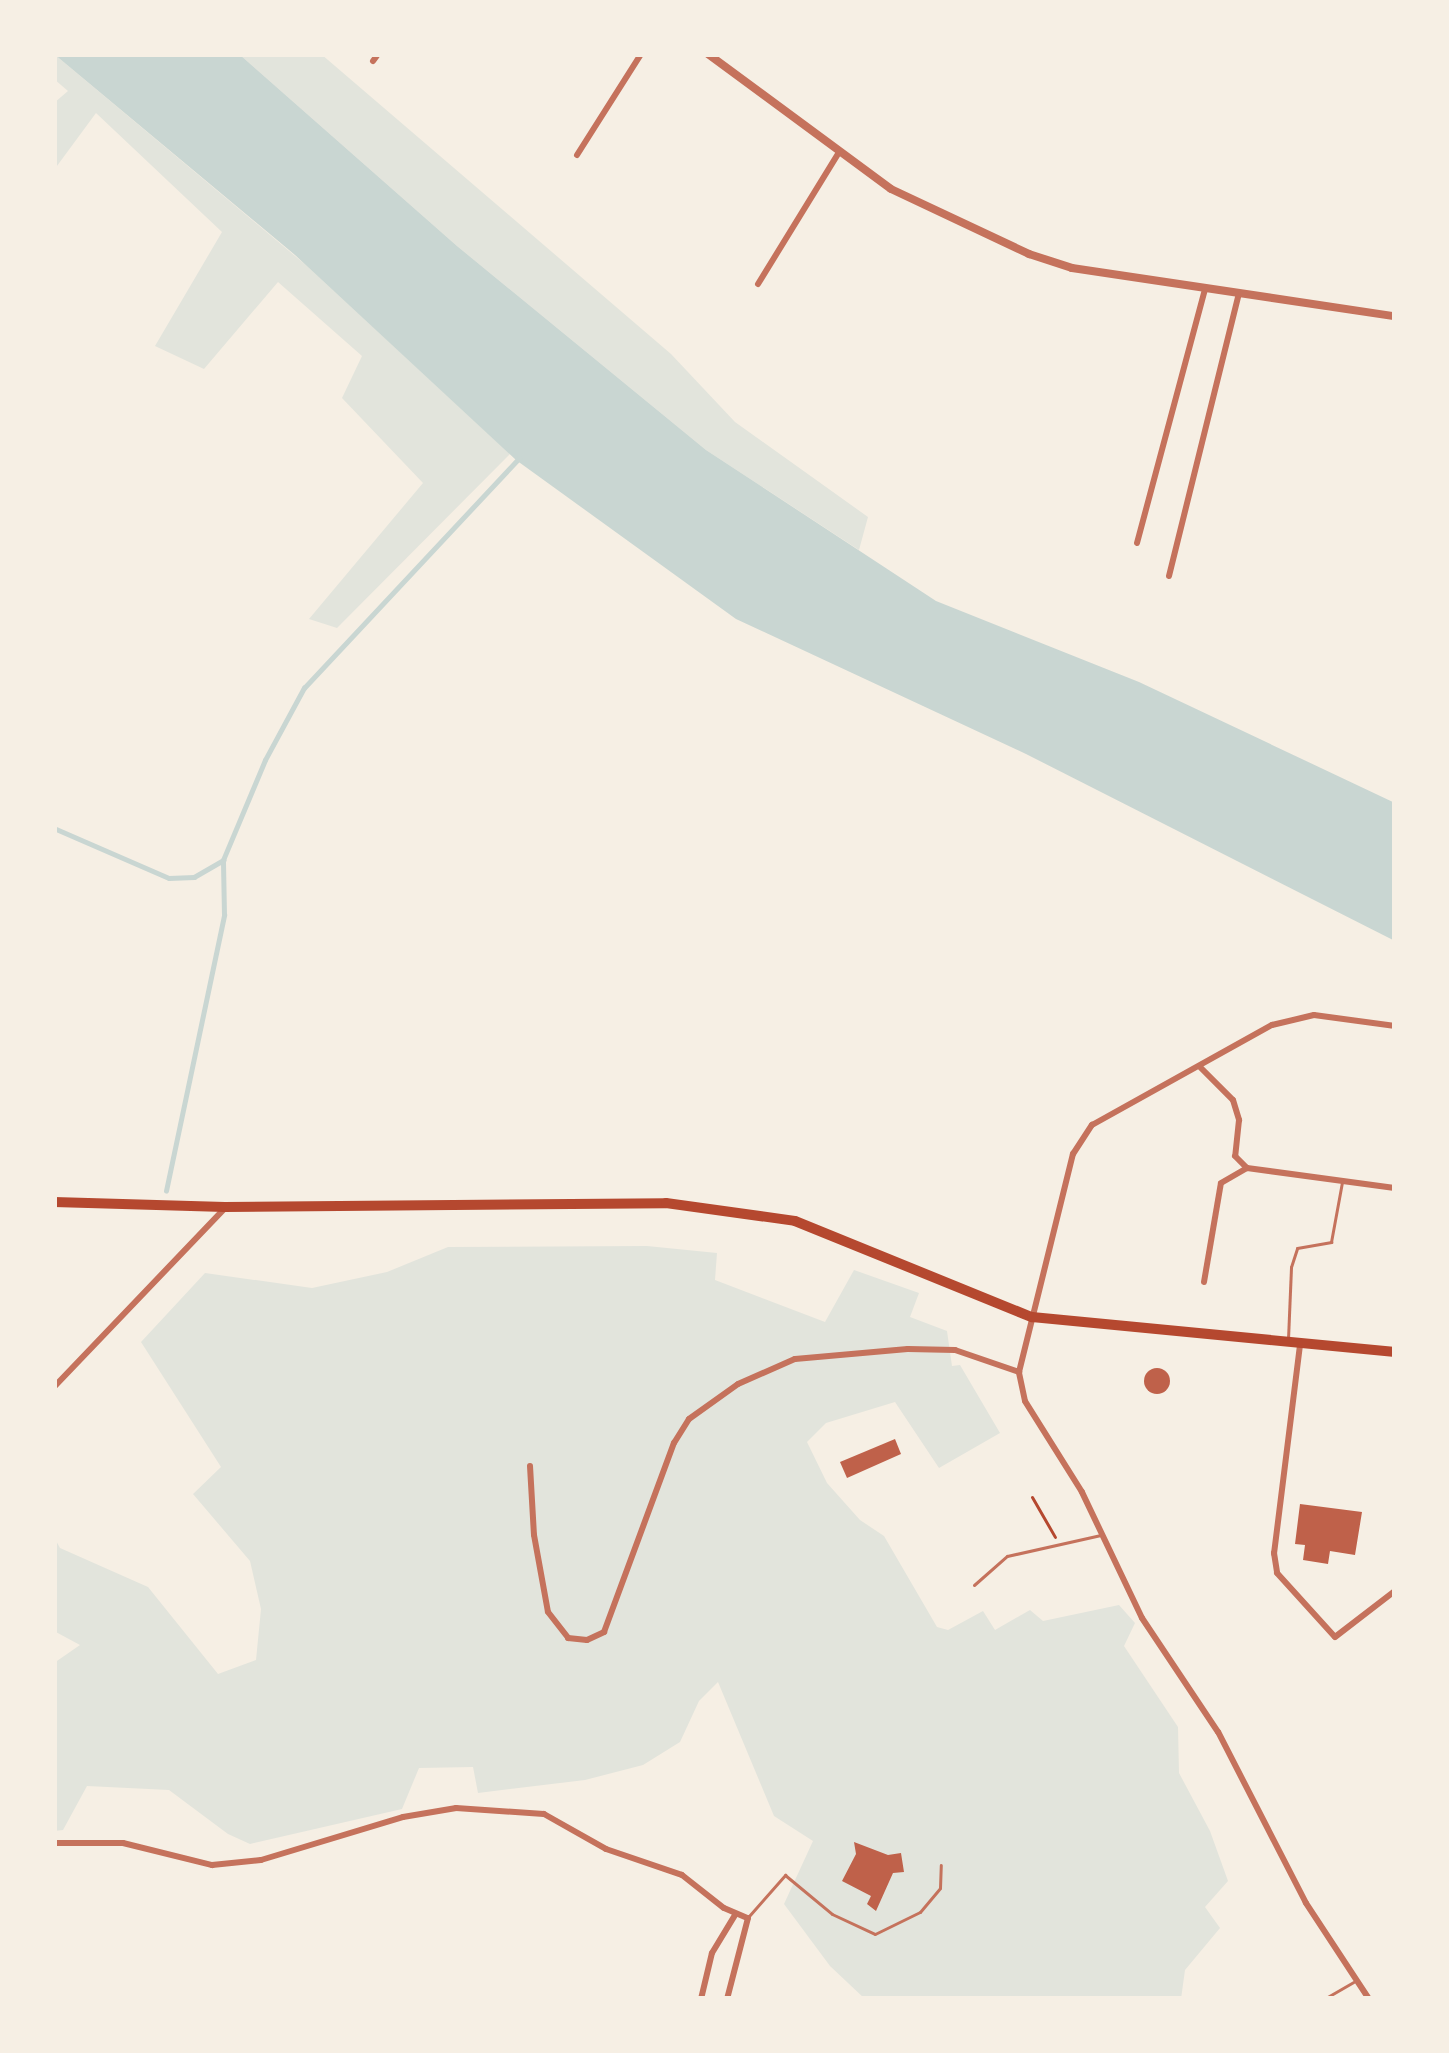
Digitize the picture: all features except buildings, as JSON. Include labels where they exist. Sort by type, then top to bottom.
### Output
[{"type":"main road","points":[[54,1202],[225,1208],[629,1201],[795,1221],[1032,1317],[1395,1352]]},
{"type":"street","points":[[577,155],[641,54]]},
{"type":"street","points":[[708,54],[891,189],[1029,254],[1072,268],[1395,316]]},
{"type":"street","points":[[758,284],[838,154]]},
{"type":"street","points":[[1137,543],[1205,289]]},
{"type":"street","points":[[1169,576],[1239,294]]},
{"type":"street","points":[[1369,1999],[1306,1903],[1219,1732],[1142,1618],[1103,1534],[1025,1400],[1018,1372],[1073,1154],[1092,1125],[1201,1069],[1272,1025],[1314,1016],[1395,1025]]},
{"type":"street","points":[[1201,1069],[1233,1100],[1239,1120],[1235,1156],[1247,1168],[1395,1188]]},
{"type":"street","points":[[1204,1282],[1221,1183],[1247,1168]]},
{"type":"street","points":[[54,1387],[225,1208]]},
{"type":"street","points":[[1294,1342],[1274,1553],[1277,1573],[1335,1637],[1395,1591]]},
{"type":"street","points":[[530,1466],[534,1535],[548,1612],[568,1638],[587,1640],[604,1632],[674,1443],[689,1419],[738,1384],[795,1359],[908,1349],[955,1350],[1018,1372]]},
{"type":"street","points":[[54,1843],[123,1843],[212,1865],[261,1860],[404,1817],[456,1808],[544,1814],[606,1849],[682,1875],[735,1915],[748,1918],[727,1999]]},
{"type":"street","points":[[701,1999],[712,1953],[735,1915]]},
{"type":"lane","points":[[1294,1342],[1291,1267],[1298,1248],[1331,1242],[1342,1181]]},
{"type":"lane","points":[[974,1586],[1007,1556],[1103,1534]]},
{"type":"lane","points":[[748,1918],[785,1875],[832,1914],[875,1934],[920,1912],[940,1888],[941,1865]]},
{"type":"lane","points":[[1324,1999],[1357,1980]]},
{"type":"path","points":[[1032,1497],[1057,1545]]},
{"type":"shaded area","points":[[54,54],[307,266],[510,454],[337,628],[309,619],[423,483],[342,398],[362,356],[278,282],[204,369],[155,346],[222,232],[96,113],[54,170],[54,103],[68,91],[54,79]]},
{"type":"shaded area","points":[[54,54],[239,54],[457,246],[706,450],[936,601],[1139,682],[1395,803],[1395,941],[1026,754],[736,619],[516,460],[295,255]]},
{"type":"shaded area","points":[[239,54],[321,54],[671,354],[735,422],[868,517],[859,550],[706,450],[457,246]]},
{"type":"shaded area","points":[[647,1246],[717,1253],[715,1280],[825,1322],[854,1270],[919,1293],[910,1317],[947,1331],[952,1366],[960,1365],[1000,1433],[939,1468],[895,1402],[826,1423],[807,1442],[827,1483],[860,1520],[884,1536],[937,1627],[948,1630],[983,1611],[995,1630],[1030,1610],[1043,1621],[1119,1605],[1135,1623],[1124,1646],[1178,1727],[1179,1773],[1210,1831],[1228,1881],[1205,1907],[1220,1928],[1185,1970],[1181,1999],[865,1999],[830,1966],[784,1904],[813,1841],[774,1816],[718,1682],[699,1701],[680,1742],[643,1765],[585,1780],[478,1793],[473,1767],[419,1768],[402,1809],[250,1844],[228,1834],[169,1790],[87,1786],[63,1830],[54,1831],[54,1663],[80,1645],[54,1631],[54,1537],[60,1548],[148,1587],[218,1674],[256,1660],[261,1609],[250,1561],[193,1494],[221,1467],[141,1342],[205,1273],[312,1288],[387,1272],[448,1247]]},
{"type":"waterway","points":[[54,828],[169,878],[194,877],[223,860],[265,760],[304,688],[519,458]]},
{"type":"waterway","points":[[166,1191],[224,915],[223,861]]}]
